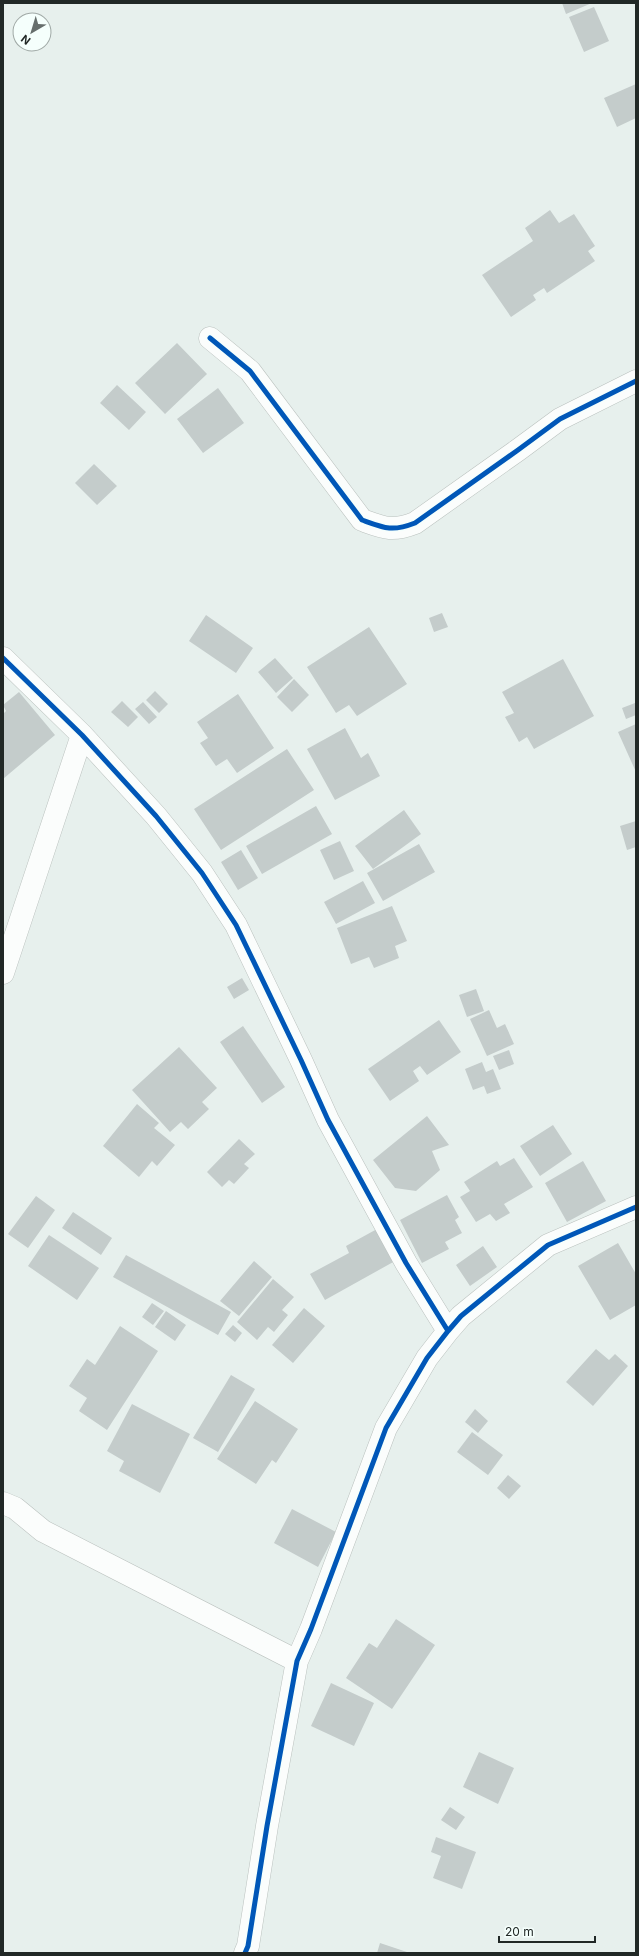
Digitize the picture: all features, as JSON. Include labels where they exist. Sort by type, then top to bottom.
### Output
[{"type":"street","points":[[210,338],[250,371],[362,520],[383,528],[400,529],[415,523],[560,419],[636,381]]},
{"type":"street","points":[[3,658],[82,735],[156,816],[202,873],[236,925],[328,1120],[406,1263],[448,1331]]},
{"type":"street","points":[[3,973],[82,735]]},
{"type":"street","points":[[245,1953],[248,1946],[267,1826],[297,1661],[311,1629],[386,1428],[427,1358],[461,1316],[548,1245],[636,1207]]},
{"type":"street","points":[[3,1502],[14,1508],[43,1532],[297,1661]]},
{"type":"building","points":[[562,3],[592,3],[566,14]]},
{"type":"building","points":[[594,7],[609,41],[584,52],[569,17]]},
{"type":"building","points":[[636,84],[636,118],[617,127],[604,98]]},
{"type":"building","points":[[550,210],[559,223],[574,214],[595,246],[588,251],[595,261],[547,293],[544,288],[533,295],[536,300],[511,317],[482,275],[533,241],[525,228]]},
{"type":"building","points":[[177,343],[207,374],[165,414],[135,383]]},
{"type":"building","points":[[117,385],[146,412],[129,430],[100,403]]},
{"type":"building","points":[[218,388],[244,423],[203,453],[177,419]]},
{"type":"building","points":[[94,464],[117,486],[97,505],[75,483]]},
{"type":"building","points":[[442,613],[448,627],[434,632],[429,618]]},
{"type":"building","points":[[206,615],[253,648],[236,673],[189,641]]},
{"type":"building","points":[[369,627],[407,684],[357,716],[349,705],[336,713],[307,667]]},
{"type":"building","points":[[275,658],[293,678],[276,693],[258,672]]},
{"type":"building","points":[[563,659],[594,716],[534,749],[527,737],[519,742],[505,717],[514,713],[502,692]]},
{"type":"building","points":[[294,679],[309,695],[292,712],[277,697]]},
{"type":"building","points":[[155,691],[168,704],[159,713],[146,700]]},
{"type":"building","points":[[19,692],[55,735],[3,779],[3,714],[6,711],[3,705]]},
{"type":"building","points":[[238,694],[274,748],[237,773],[227,759],[216,766],[200,743],[208,738],[197,722]]},
{"type":"building","points":[[122,701],[138,717],[128,727],[111,712]]},
{"type":"building","points":[[143,702],[157,717],[149,724],[135,709]]},
{"type":"building","points":[[635,703],[636,715],[626,719],[622,708]]},
{"type":"building","points":[[636,724],[636,772],[618,732]]},
{"type":"building","points":[[345,728],[361,758],[368,753],[380,776],[335,800],[307,749]]},
{"type":"building","points":[[287,749],[314,790],[221,850],[194,809]]},
{"type":"building","points":[[316,806],[332,834],[262,874],[246,846]]},
{"type":"building","points":[[404,810],[421,834],[373,869],[355,846]]},
{"type":"building","points":[[636,821],[636,847],[627,850],[620,826]]},
{"type":"building","points":[[340,841],[354,871],[334,880],[320,850]]},
{"type":"building","points":[[419,844],[435,872],[383,901],[367,873]]},
{"type":"building","points":[[241,850],[258,878],[238,890],[221,862]]},
{"type":"building","points":[[363,881],[375,903],[336,924],[324,902]]},
{"type":"building","points":[[392,906],[407,941],[395,946],[399,958],[374,968],[369,957],[351,964],[337,928]]},
{"type":"building","points":[[242,978],[249,990],[234,999],[227,987]]},
{"type":"building","points":[[476,989],[484,1011],[467,1017],[459,995]]},
{"type":"building","points":[[489,1010],[497,1028],[505,1024],[514,1044],[487,1056],[470,1019]]},
{"type":"building","points":[[439,1020],[461,1052],[427,1075],[420,1066],[413,1071],[419,1081],[390,1101],[368,1069]]},
{"type":"building","points":[[243,1026],[285,1087],[262,1103],[220,1042]]},
{"type":"building","points":[[179,1047],[217,1088],[202,1102],[209,1109],[188,1129],[181,1122],[170,1132],[132,1090]]},
{"type":"building","points":[[509,1050],[514,1064],[499,1070],[493,1056]]},
{"type":"building","points":[[482,1062],[486,1072],[493,1069],[501,1089],[487,1094],[484,1086],[473,1090],[465,1069]]},
{"type":"building","points":[[137,1104],[159,1123],[154,1128],[175,1145],[157,1166],[152,1161],[139,1177],[103,1146]]},
{"type":"building","points":[[427,1116],[449,1145],[432,1151],[440,1170],[416,1191],[395,1188],[373,1160]]},
{"type":"building","points":[[553,1125],[572,1154],[540,1176],[520,1146]]},
{"type":"building","points":[[239,1139],[255,1154],[244,1164],[249,1168],[234,1184],[229,1180],[222,1187],[207,1172]]},
{"type":"building","points":[[514,1158],[533,1187],[504,1204],[510,1213],[496,1221],[490,1214],[476,1222],[460,1197],[470,1191],[464,1182],[497,1161],[500,1166]]},
{"type":"building","points":[[583,1161],[606,1201],[567,1222],[545,1183]]},
{"type":"building","points":[[447,1195],[459,1217],[455,1220],[462,1233],[445,1242],[449,1249],[422,1263],[400,1220]]},
{"type":"building","points":[[36,1196],[55,1210],[28,1248],[8,1234]]},
{"type":"building","points":[[73,1212],[112,1238],[101,1255],[62,1228]]},
{"type":"building","points":[[377,1229],[395,1261],[325,1300],[310,1274],[349,1253],[346,1246]]},
{"type":"building","points":[[49,1235],[99,1268],[77,1300],[28,1266]]},
{"type":"building","points":[[618,1243],[636,1274],[636,1305],[610,1320],[578,1266]]},
{"type":"building","points":[[483,1246],[497,1267],[470,1286],[456,1265]]},
{"type":"building","points":[[126,1255],[231,1312],[218,1335],[113,1277]]},
{"type":"building","points":[[254,1261],[272,1277],[239,1316],[220,1301]]},
{"type":"building","points":[[273,1279],[294,1297],[282,1310],[288,1315],[274,1332],[268,1327],[257,1340],[237,1322]]},
{"type":"building","points":[[152,1303],[164,1311],[153,1325],[142,1317]]},
{"type":"building","points":[[304,1308],[325,1326],[293,1363],[272,1345]]},
{"type":"building","points":[[166,1311],[186,1325],[175,1341],[155,1327]]},
{"type":"building","points":[[233,1325],[242,1333],[235,1342],[225,1334]]},
{"type":"building","points":[[120,1326],[158,1351],[107,1430],[79,1411],[87,1398],[69,1386],[87,1359],[95,1365]]},
{"type":"building","points":[[596,1349],[609,1360],[615,1354],[628,1366],[593,1406],[566,1382]]},
{"type":"building","points":[[231,1375],[255,1389],[218,1452],[193,1438]]},
{"type":"building","points":[[255,1401],[298,1429],[276,1463],[272,1460],[256,1484],[217,1459]]},
{"type":"building","points":[[132,1404],[190,1434],[160,1493],[119,1471],[124,1461],[107,1451]]},
{"type":"building","points":[[475,1409],[488,1421],[478,1433],[465,1422]]},
{"type":"building","points":[[472,1432],[503,1455],[488,1475],[457,1452]]},
{"type":"building","points":[[508,1475],[521,1486],[509,1499],[497,1488]]},
{"type":"building","points":[[292,1509],[336,1532],[318,1567],[274,1543]]},
{"type":"building","points":[[396,1619],[435,1645],[392,1709],[346,1678],[369,1643],[377,1648]]},
{"type":"building","points":[[331,1683],[374,1703],[354,1746],[311,1726]]},
{"type":"building","points":[[479,1752],[514,1768],[498,1804],[463,1787]]},
{"type":"building","points":[[450,1807],[465,1817],[456,1830],[441,1820]]},
{"type":"building","points":[[436,1837],[476,1852],[462,1889],[433,1878],[441,1856],[431,1852]]},
{"type":"building","points":[[380,1943],[410,1953],[377,1953]]},
{"type":"cycle path","points":[[210,338],[250,371],[362,520],[388,528],[407,526],[415,523],[560,419],[636,381]]},
{"type":"cycle path","points":[[3,658],[82,735],[156,816],[202,873],[236,925],[328,1120],[406,1263],[448,1331]]},
{"type":"cycle path","points":[[245,1953],[248,1946],[267,1826],[297,1661],[311,1629],[386,1428],[427,1358],[461,1316],[548,1245],[636,1207]]}]
